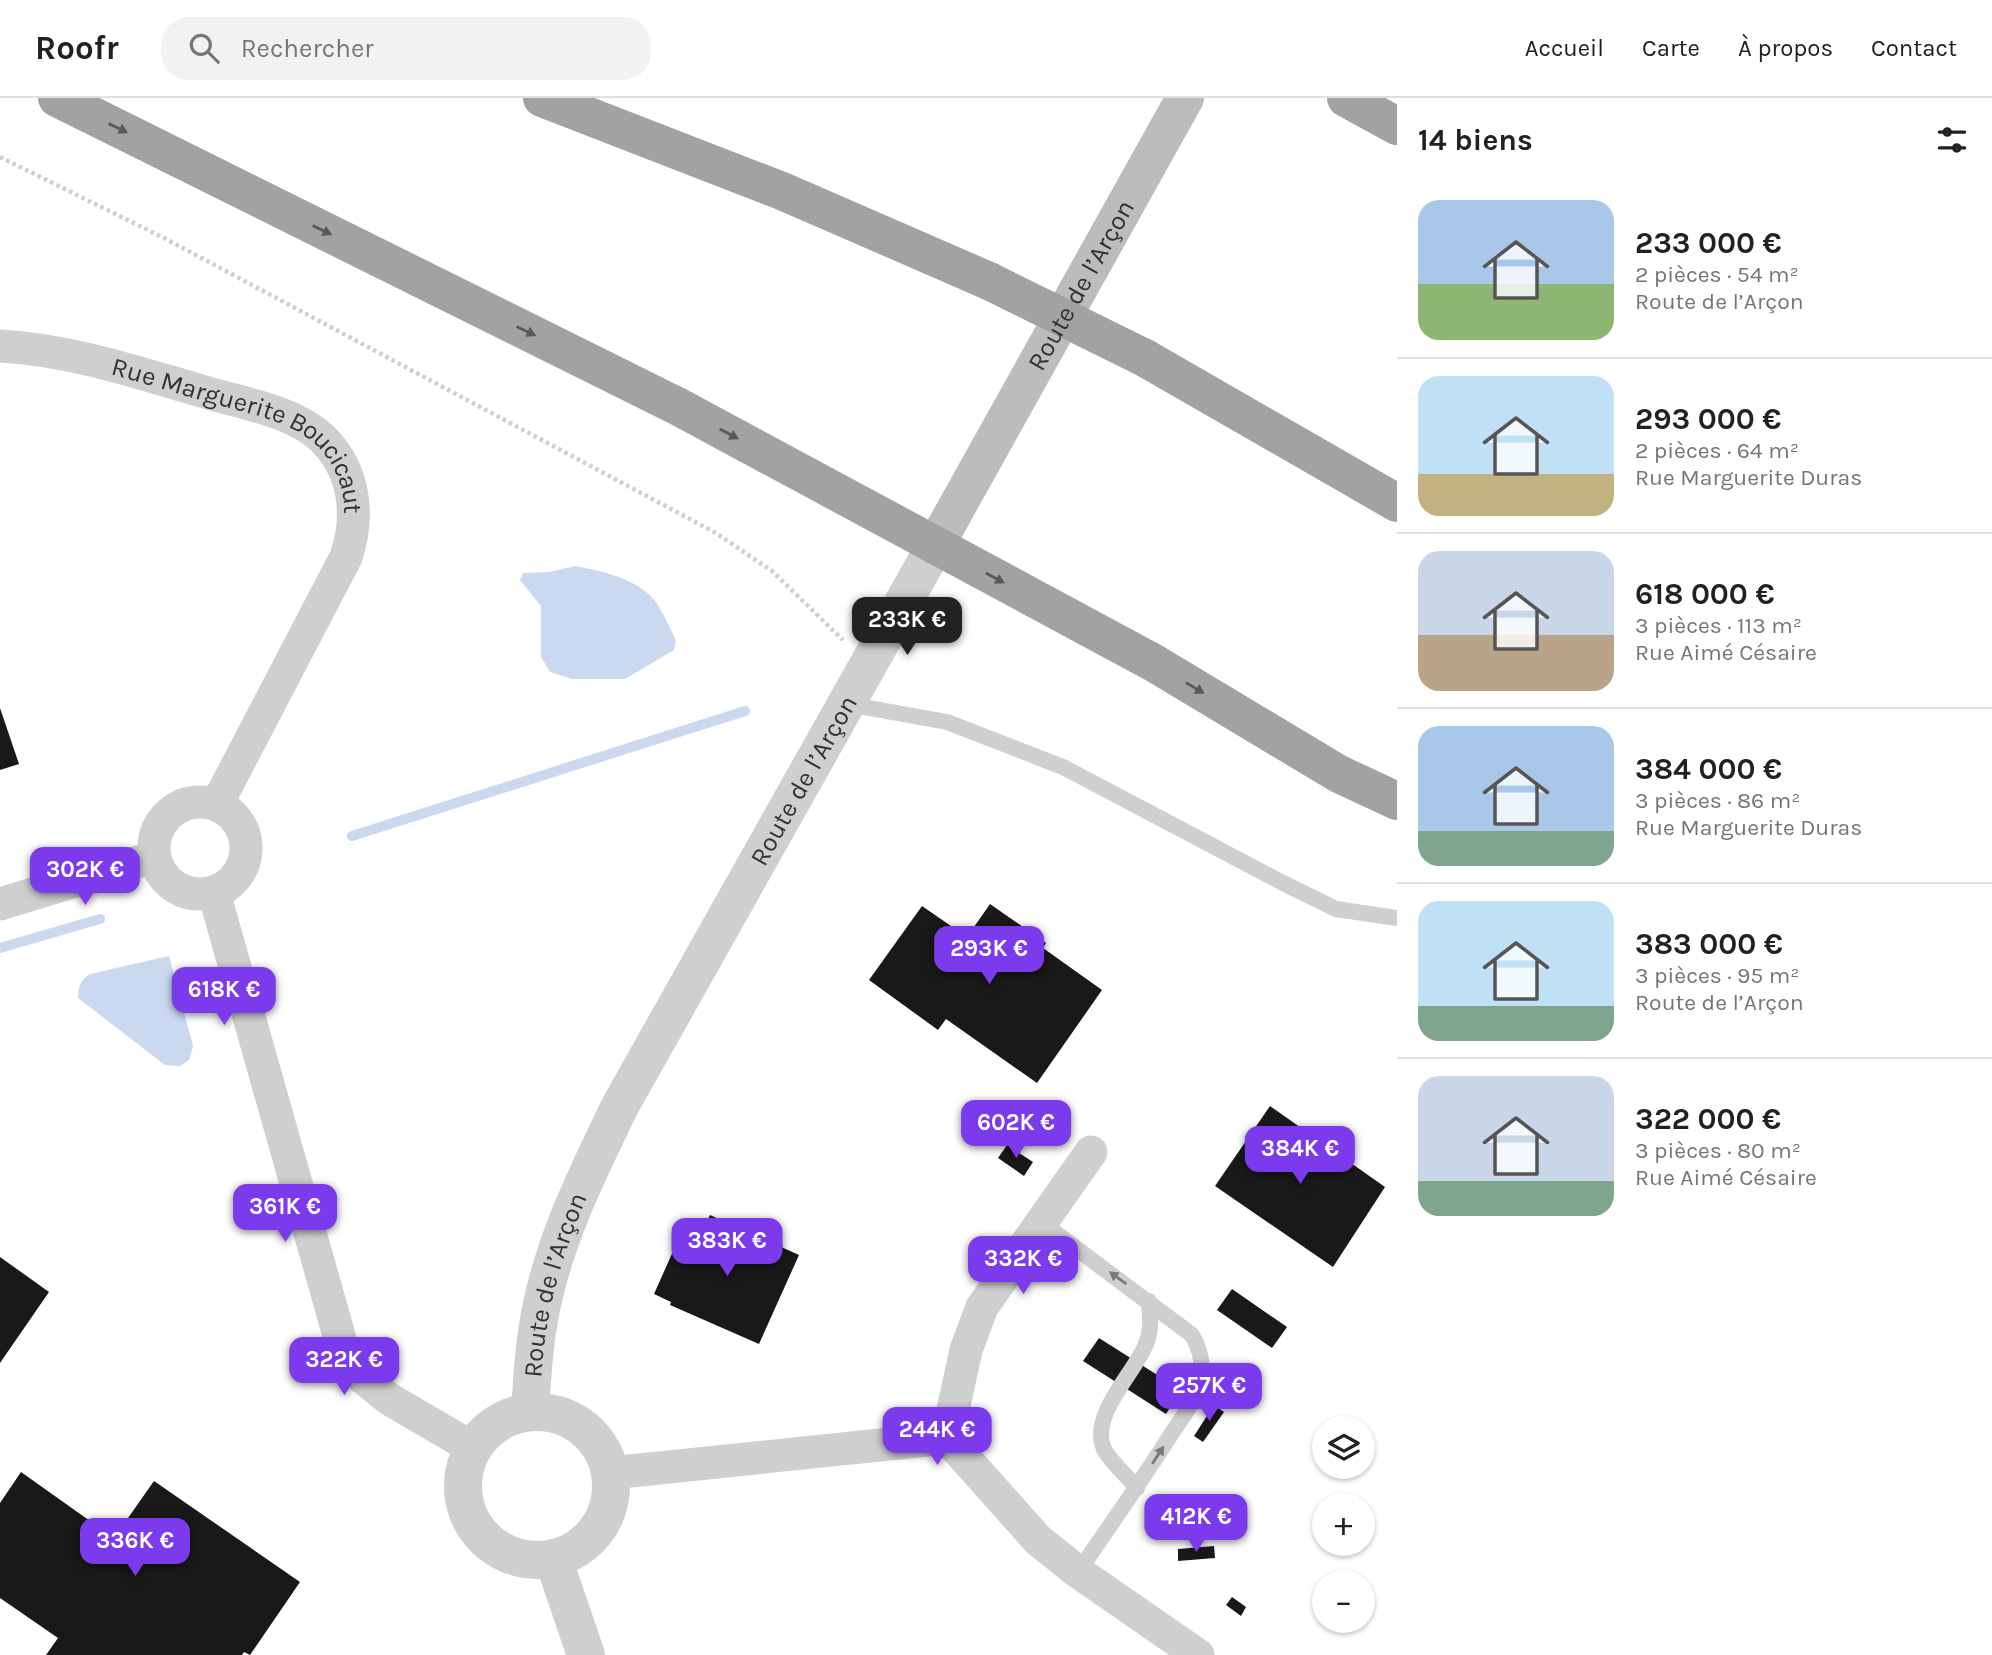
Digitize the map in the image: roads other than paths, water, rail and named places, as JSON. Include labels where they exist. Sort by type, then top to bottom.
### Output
[{"type":"highway","points":[[57,98],[679,408],[1154,663],[1339,774],[1397,801]]},
{"type":"highway","points":[[542,98],[782,191],[989,281],[1145,358],[1397,503]]},
{"type":"highway","points":[[1346,98],[1397,126]]},
{"type":"main road","name":"Route de l’Arçon","points":[[935,546],[1185,98]]},
{"type":"street","name":"Rue Marguerite Boucicaut","points":[[0,346],[47,349],[96,360],[271,411],[311,429],[334,452],[345,471],[354,504],[355,521],[346,556],[216,804]]},
{"type":"street","name":"Route de l’Arçon","points":[[530,1412],[538,1326],[552,1266],[582,1185],[620,1106],[935,546]]},
{"type":"street","points":[[200,801],[216,804],[233,814],[244,830],[247,849],[243,868],[231,883],[214,893],[188,893],[166,880],[154,857],[154,841],[159,825],[170,813],[184,804],[200,801]]},
{"type":"street","points":[[0,904],[154,857]]},
{"type":"street","points":[[214,893],[344,1353],[362,1377],[389,1399],[473,1448]]},
{"type":"street","points":[[947,1438],[966,1350],[982,1307],[1091,1152]]},
{"type":"street","points":[[530,1412],[558,1415],[583,1427],[596,1440],[611,1473],[609,1505],[594,1534],[583,1545],[553,1558],[536,1560],[519,1558],[489,1542],[468,1514],[462,1480],[473,1448],[483,1434],[513,1415],[530,1412]]},
{"type":"street","points":[[611,1473],[947,1438]]},
{"type":"street","points":[[947,1438],[1038,1540],[1078,1572],[1198,1655]]},
{"type":"street","points":[[553,1558],[586,1655]]},
{"type":"lane","points":[[847,704],[947,722],[1063,767],[1336,909],[1397,918]]},
{"type":"lane","points":[[1041,1222],[1192,1335],[1201,1362],[1201,1378],[1195,1396],[1078,1572]]},
{"type":"lane","points":[[1136,1488],[1104,1449],[1102,1425],[1108,1407],[1146,1345],[1151,1323],[1149,1301]]},
{"type":"water","points":[[575,566],[629,581],[647,593],[658,605],[676,640],[674,650],[625,679],[572,679],[550,672],[541,657],[541,606],[520,580],[523,573],[549,572]]},
{"type":"water","points":[[169,956],[193,1046],[189,1060],[180,1066],[165,1065],[78,998],[80,984],[90,974]]},
{"type":"waterway","points":[[352,836],[745,711]]},
{"type":"waterway","points":[[0,948],[100,919]]}]
